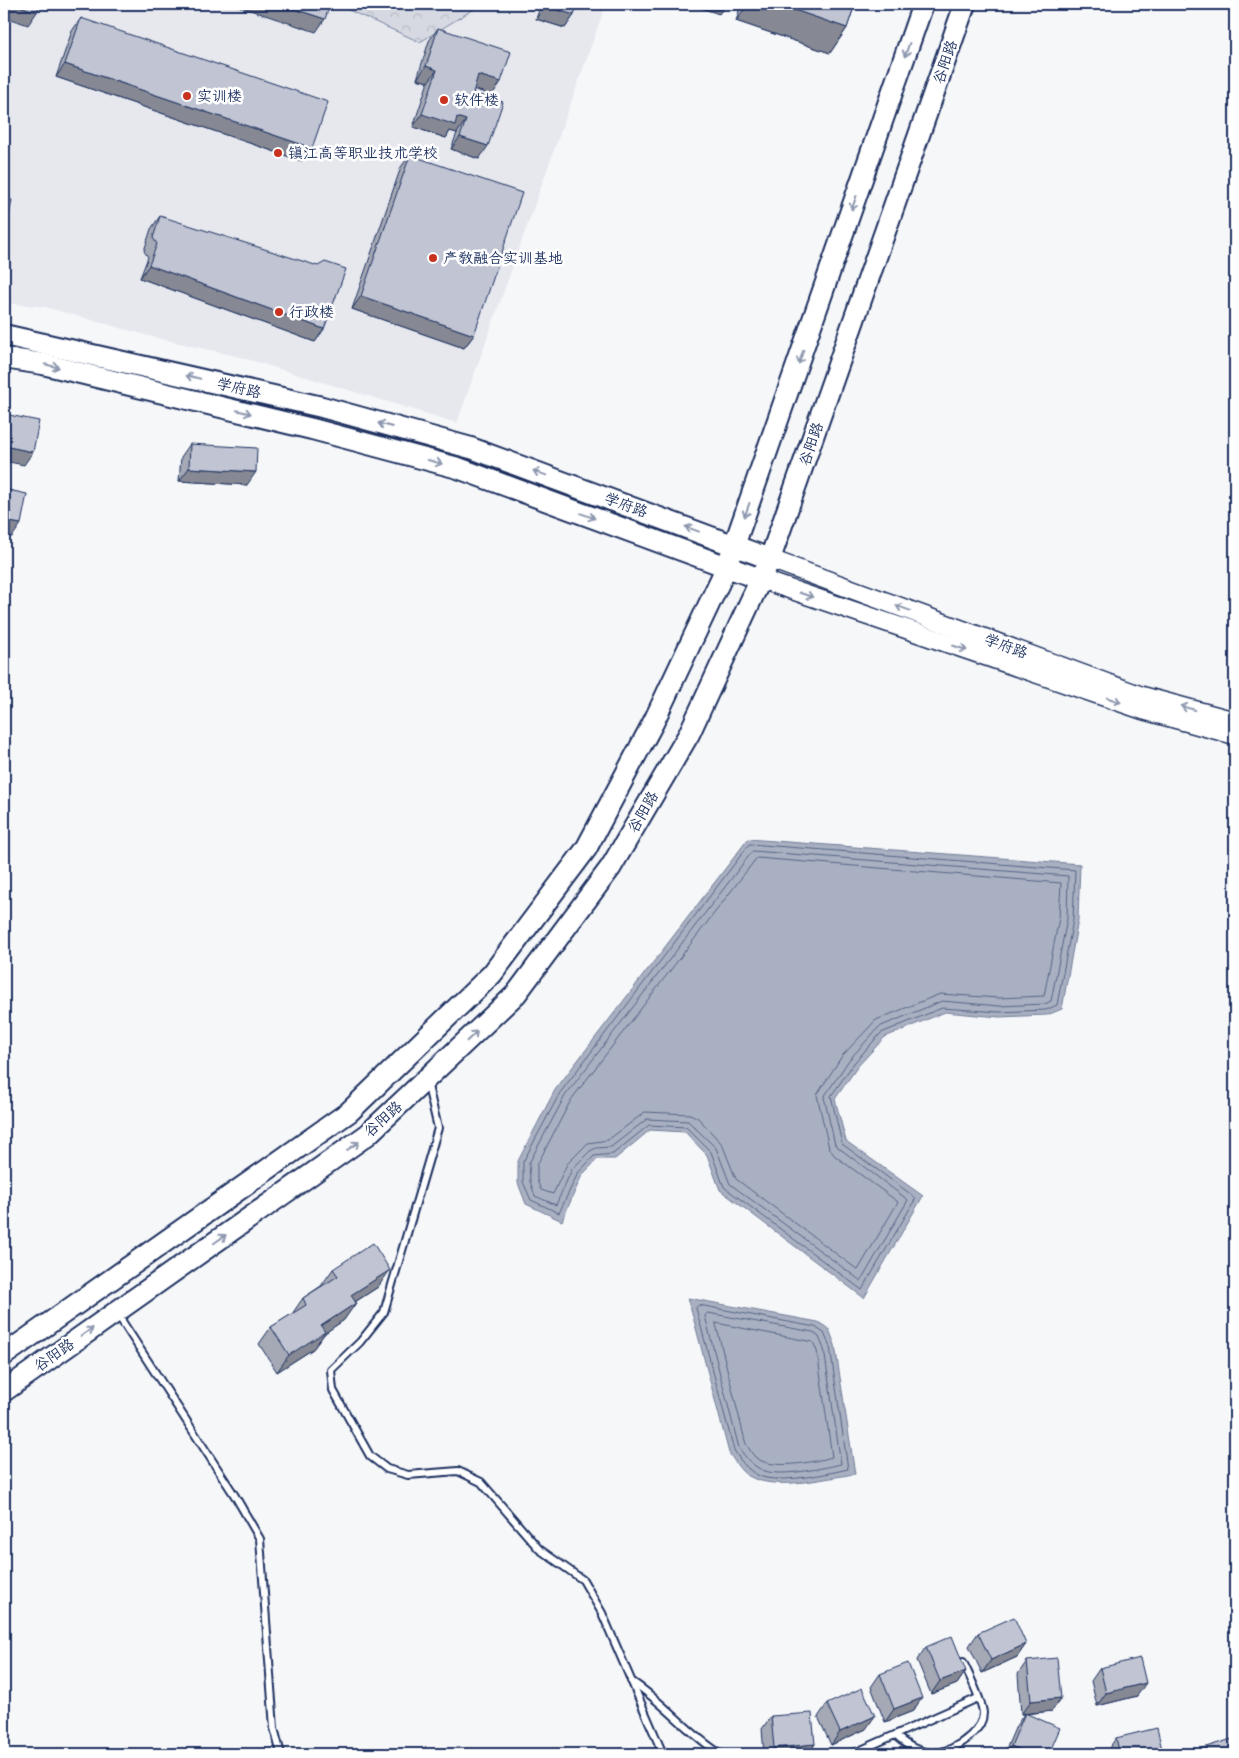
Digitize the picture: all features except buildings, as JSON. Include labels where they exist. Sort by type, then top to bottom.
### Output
[{"type":"main road","name":"谷阳路","points":[[4,1355],[349,1112],[492,974],[586,849],[654,721],[727,566],[923,4]]},
{"type":"main road","name":"谷阳路","points":[[4,1391],[367,1135],[516,994],[611,867],[689,734],[770,559],[965,4]]},
{"type":"main road","name":"学府路","points":[[4,335],[322,407],[471,448],[1142,696],[1235,721]]},
{"type":"main road","name":"学府路","points":[[4,358],[43,364],[303,427],[458,468],[760,579],[1144,710],[1235,735]]},
{"type":"lane","points":[[427,1079],[438,1128],[384,1312],[360,1342],[332,1370],[333,1390],[370,1456],[386,1469],[408,1475],[458,1471],[481,1482],[539,1549],[583,1580],[602,1613],[663,1754]]},
{"type":"lane","points":[[116,1312],[235,1496],[260,1540],[274,1728],[281,1754]]},
{"type":"lane","points":[[896,1736],[920,1753],[944,1754],[963,1744],[979,1728],[983,1713],[964,1662]]},
{"type":"lane","points":[[630,1681],[651,1694],[708,1746],[721,1754]]},
{"type":"lane","points":[[852,1754],[978,1698]]},
{"type":"shaded area","name":"镇江高等职业技术学校","points":[[4,4],[606,4],[457,423],[240,357],[153,337],[45,307],[4,303]]},
{"type":"green space","points":[[335,4],[482,4],[420,42]]},
{"type":"water","points":[[748,839],[1080,864],[1078,920],[1062,1009],[1047,1015],[999,1017],[945,1012],[885,1037],[858,1066],[835,1099],[846,1141],[923,1196],[864,1298],[720,1190],[707,1155],[685,1132],[650,1130],[615,1159],[598,1159],[582,1175],[562,1221],[526,1204],[518,1183],[518,1161],[555,1090]]},
{"type":"water","points":[[688,1298],[818,1322],[829,1329],[835,1345],[855,1474],[797,1483],[781,1483],[754,1479],[743,1472],[729,1453]]},
{"type":"place","name":"实训楼","points":[[187,96]]},
{"type":"place","name":"软件楼","points":[[444,100]]},
{"type":"place","name":"镇江高等职业技术学校","points":[[278,153]]},
{"type":"place","name":"产教融合实训基地","points":[[433,258]]},
{"type":"place","name":"行政楼","points":[[279,312]]}]
